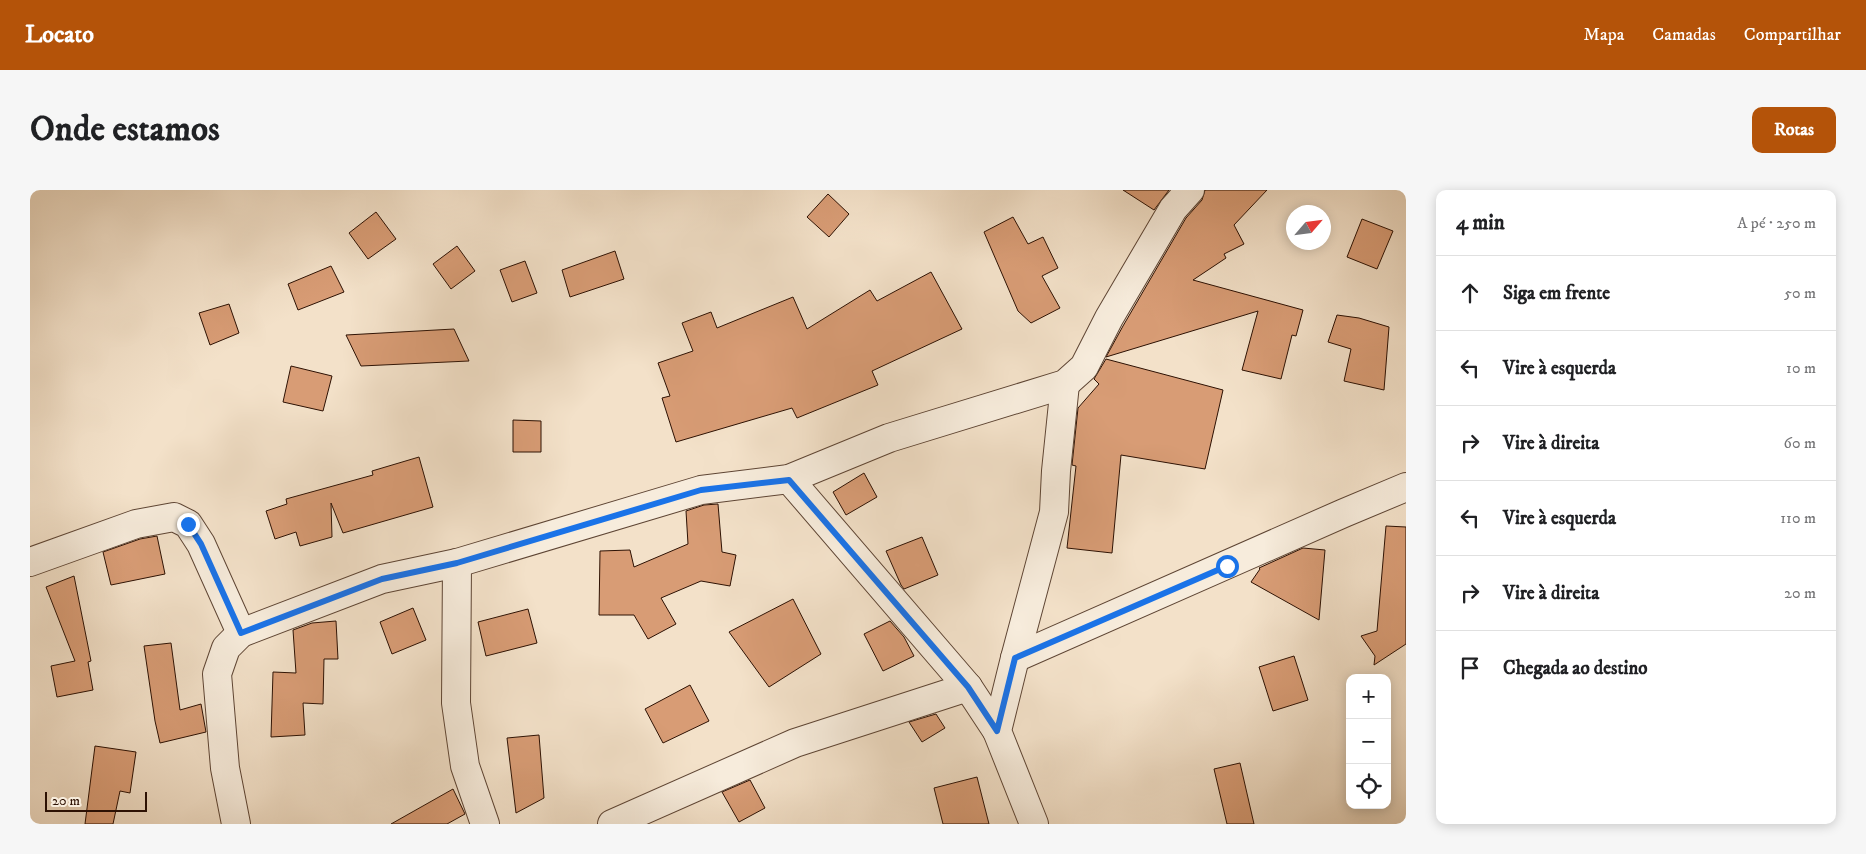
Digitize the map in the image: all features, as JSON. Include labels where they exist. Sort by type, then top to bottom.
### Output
[{"type":"street","points":[[236,824],[225,768],[217,674],[226,648],[241,633],[382,579],[457,563],[701,490],[789,480],[889,438],[1065,384],[1084,366],[1109,318],[1174,209],[1190,190]]},
{"type":"street","points":[[997,731],[1054,512],[1056,471],[1065,384]]},
{"type":"street","points":[[789,480],[968,687],[997,731],[1034,824]]},
{"type":"street","points":[[1015,658],[1406,487]]},
{"type":"street","points":[[30,562],[136,524],[174,517],[188,524],[201,544],[241,633]]},
{"type":"street","points":[[457,563],[456,703],[465,766],[484,824]]},
{"type":"street","points":[[612,824],[795,743],[968,687]]},
{"type":"building","points":[[1123,190],[1169,190],[1154,210]]},
{"type":"building","points":[[1205,190],[1267,190],[1234,225],[1244,244],[1224,254],[1226,258],[1193,280],[1303,310],[1296,336],[1292,335],[1281,379],[1242,370],[1258,311],[1106,357],[1186,218],[1202,200]]},
{"type":"building","points":[[828,194],[849,214],[829,237],[807,217]]},
{"type":"building","points":[[376,212],[396,239],[368,259],[349,233]]},
{"type":"building","points":[[1013,217],[1028,244],[1043,237],[1058,268],[1042,276],[1060,308],[1031,323],[1018,311],[984,232]]},
{"type":"building","points":[[1362,219],[1393,231],[1377,269],[1347,257]]},
{"type":"building","points":[[457,246],[475,271],[451,289],[433,264]]},
{"type":"building","points":[[615,251],[624,279],[570,297],[562,270]]},
{"type":"building","points":[[525,261],[537,293],[512,302],[500,270]]},
{"type":"building","points":[[331,266],[344,292],[298,310],[288,284]]},
{"type":"building","points":[[931,272],[962,329],[872,371],[878,385],[797,418],[792,408],[676,442],[662,398],[670,396],[658,363],[693,351],[682,323],[711,312],[717,328],[793,297],[807,329],[870,290],[877,301]]},
{"type":"building","points":[[229,304],[239,333],[210,345],[199,313]]},
{"type":"building","points":[[1337,315],[1359,318],[1389,327],[1384,390],[1344,381],[1351,349],[1328,342]]},
{"type":"building","points":[[454,329],[469,361],[361,366],[346,335]]},
{"type":"building","points":[[1106,359],[1223,390],[1205,469],[1121,455],[1112,553],[1067,548],[1076,466],[1072,465],[1078,408],[1099,384],[1094,379]]},
{"type":"building","points":[[291,366],[332,376],[323,411],[283,402]]},
{"type":"building","points":[[513,420],[541,421],[541,452],[513,452]]},
{"type":"building","points":[[419,457],[433,507],[343,533],[331,503],[332,537],[300,546],[296,532],[275,539],[266,511],[287,504],[286,499],[373,475],[372,471]]},
{"type":"building","points":[[864,473],[877,497],[846,515],[833,492]]},
{"type":"building","points":[[718,504],[722,552],[736,555],[730,586],[701,581],[661,598],[676,624],[648,639],[634,615],[599,615],[600,551],[630,550],[634,567],[688,544],[686,511],[704,505]]},
{"type":"building","points":[[1386,526],[1406,527],[1406,644],[1374,665],[1375,656],[1361,636],[1377,631]]},
{"type":"building","points":[[157,536],[165,574],[111,585],[103,552],[140,539]]},
{"type":"building","points":[[922,537],[938,575],[904,589],[886,551]]},
{"type":"building","points":[[1303,548],[1325,550],[1319,620],[1251,582],[1259,568]]},
{"type":"building","points":[[74,576],[91,661],[88,662],[93,690],[57,697],[51,666],[75,661],[46,587]]},
{"type":"building","points":[[793,599],[821,654],[769,687],[729,632]]},
{"type":"building","points":[[413,608],[426,640],[392,654],[380,622]]},
{"type":"building","points":[[528,609],[537,643],[486,656],[478,622]]},
{"type":"building","points":[[336,621],[338,659],[324,659],[323,704],[303,703],[305,735],[271,737],[273,672],[296,673],[293,630],[312,623]]},
{"type":"building","points":[[890,621],[904,637],[914,656],[883,671],[864,634]]},
{"type":"building","points":[[171,643],[180,710],[201,704],[206,732],[160,743],[144,646]]},
{"type":"building","points":[[1294,656],[1308,700],[1273,711],[1259,667]]},
{"type":"building","points":[[690,685],[709,721],[663,743],[645,709]]},
{"type":"building","points":[[936,714],[945,728],[922,742],[909,722]]},
{"type":"building","points":[[539,735],[544,798],[516,813],[507,738]]},
{"type":"building","points":[[95,746],[136,752],[130,793],[120,791],[113,824],[85,824]]},
{"type":"building","points":[[1240,763],[1254,824],[1227,824],[1214,769]]},
{"type":"building","points":[[977,777],[989,824],[943,824],[934,788]]},
{"type":"building","points":[[750,780],[765,808],[739,822],[722,792]]},
{"type":"building","points":[[453,789],[465,814],[447,824],[391,824]]},
{"type":"route","points":[[188,524],[201,544],[241,633],[382,579],[457,563],[701,490],[789,480],[968,687],[997,731],[1015,658],[1227,566]]}]
